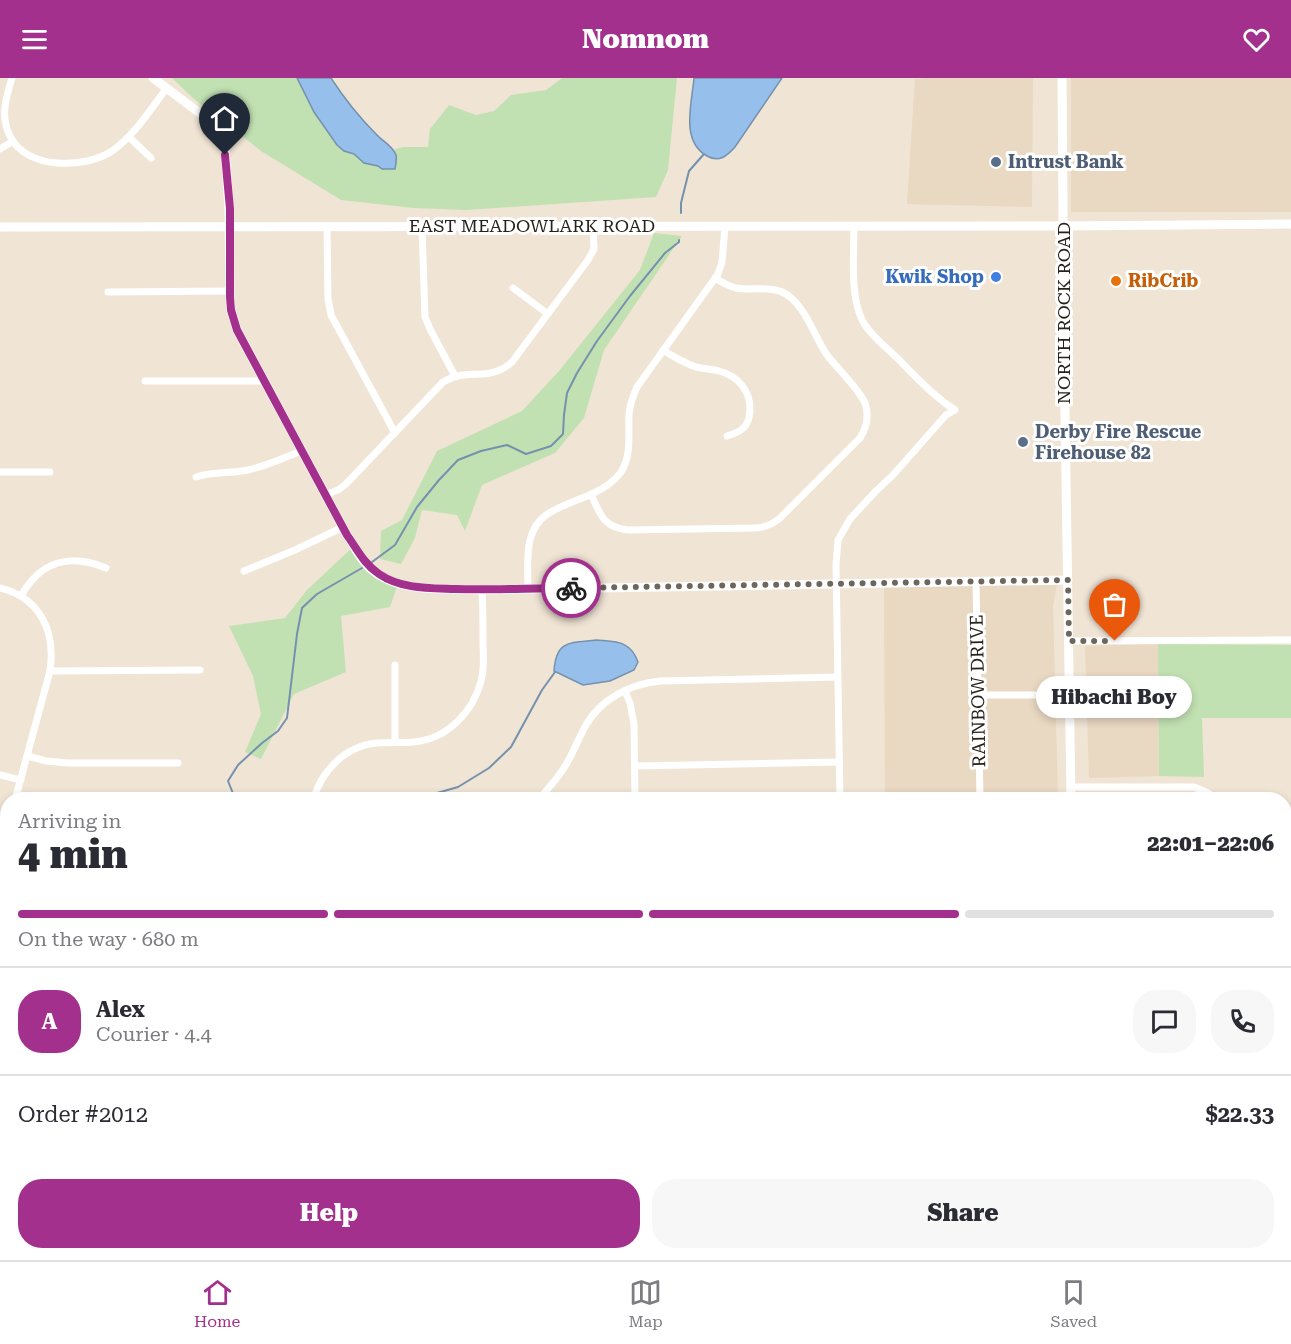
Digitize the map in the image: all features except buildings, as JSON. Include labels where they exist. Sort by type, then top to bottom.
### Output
[{"type":"main road","points":[[153,78],[207,117],[218,129],[225,147],[230,227],[231,310],[237,330],[343,527],[364,561],[378,574],[398,583],[426,588],[482,590],[1068,580]]},
{"type":"main road","name":"NORTH ROCK ROAD","points":[[1062,78],[1071,792]]},
{"type":"main road","name":"EAST MEADOWLARK ROAD","points":[[0,227],[1291,224]]},
{"type":"street","points":[[12,78],[4,114],[9,135],[28,155],[45,162],[66,164],[90,160],[111,152],[129,137],[166,88]]},
{"type":"street","points":[[129,137],[151,158]]},
{"type":"street","points":[[0,149],[13,141]]},
{"type":"street","points":[[327,226],[328,299],[331,315],[395,433]]},
{"type":"street","points":[[422,226],[425,317],[455,376]]},
{"type":"street","points":[[325,495],[346,484],[447,379],[455,376],[488,374],[503,369],[512,362],[592,253],[594,226]]},
{"type":"street","points":[[528,588],[528,546],[542,518],[611,484],[621,472],[628,450],[629,413],[633,396],[637,387],[718,274],[722,262],[725,226]]},
{"type":"street","points":[[840,792],[836,565],[838,540],[850,519],[946,415],[955,410],[938,398],[875,338],[863,323],[855,299],[853,281],[854,226]]},
{"type":"street","points":[[591,494],[603,519],[620,529],[741,529],[766,526],[779,519],[863,433],[867,412],[862,398],[828,357],[797,304],[786,294],[777,290],[734,288],[715,278]]},
{"type":"street","points":[[513,288],[548,314]]},
{"type":"street","points":[[108,292],[230,291]]},
{"type":"street","points":[[663,350],[683,362],[729,374],[741,382],[750,404],[748,422],[738,433],[727,436]]},
{"type":"street","points":[[145,381],[264,381]]},
{"type":"street","points":[[196,477],[209,473],[249,470],[302,451]]},
{"type":"street","points":[[0,472],[50,472]]},
{"type":"street","points":[[244,571],[343,527]]},
{"type":"street","points":[[21,596],[41,572],[57,563],[82,561],[106,568]]},
{"type":"street","name":"RAINBOW DRIVE","points":[[976,582],[980,792]]},
{"type":"street","points":[[0,588],[21,596],[36,609],[47,627],[52,649],[50,670],[17,792]]},
{"type":"street","points":[[316,792],[329,768],[352,750],[369,744],[415,742],[446,731],[459,721],[473,703],[484,667],[482,590]]},
{"type":"street","points":[[1069,641],[1291,640]]},
{"type":"street","points":[[395,665],[396,742]]},
{"type":"street","points":[[50,670],[200,670]]},
{"type":"street","points":[[545,792],[567,763],[591,718],[606,702],[642,684],[660,681],[837,677]]},
{"type":"street","points":[[625,691],[634,724],[635,792]]},
{"type":"street","points":[[978,695],[1069,694]]},
{"type":"street","points":[[27,756],[67,763],[178,763]]},
{"type":"street","points":[[635,766],[839,762]]},
{"type":"street","points":[[0,775],[21,780]]},
{"type":"street","points":[[1071,787],[1194,787],[1206,792]]},
{"type":"shaded area","points":[[1033,78],[1032,207],[907,204],[915,79]]},
{"type":"shaded area","points":[[1071,78],[1291,78],[1291,212],[1071,212]]},
{"type":"shaded area","points":[[884,583],[1057,584],[1053,607],[1058,792],[885,792]]},
{"type":"shaded area","points":[[1158,644],[1159,776],[1089,778],[1085,646]]},
{"type":"green space","points":[[172,78],[330,78],[365,123],[392,150],[403,147],[428,147],[430,129],[449,105],[476,115],[494,111],[511,95],[546,90],[562,78],[677,78],[668,170],[656,197],[467,210],[413,208],[341,200],[261,151],[194,99]]},
{"type":"green space","points":[[654,233],[682,236],[604,350],[584,418],[555,453],[482,485],[465,531],[457,515],[422,510],[415,538],[401,564],[380,559],[381,531],[402,520],[437,451],[522,411],[559,371],[640,270]]},
{"type":"green space","points":[[354,546],[364,561],[398,583],[390,607],[341,616],[346,672],[294,694],[261,759],[245,752],[261,714],[253,676],[229,626],[285,618],[307,590]]},
{"type":"green space","points":[[1158,644],[1291,645],[1291,718],[1202,718],[1204,777],[1159,776]]},
{"type":"water","points":[[297,78],[331,78],[346,100],[394,152],[396,155],[395,169],[382,169],[364,163],[354,154],[344,151],[337,145],[314,112]]},
{"type":"water","points":[[694,78],[782,78],[735,147],[726,156],[715,159],[699,149],[690,131]]},
{"type":"water","points":[[596,640],[616,642],[626,646],[638,662],[634,670],[610,681],[583,685],[554,671],[555,661],[561,648],[572,643]]},
{"type":"waterway","points":[[681,213],[681,203],[689,171],[704,154]]},
{"type":"waterway","points":[[372,562],[395,545],[417,507],[458,460],[481,451],[507,445],[526,454],[551,446],[563,434],[567,393],[577,373],[630,296],[665,253],[679,240]]},
{"type":"waterway","points":[[232,792],[228,781],[238,765],[278,731],[287,718],[302,608],[317,594],[362,568]]},
{"type":"waterway","points":[[440,792],[458,787],[489,768],[511,747],[542,690],[555,672]]},
{"type":"way so far","points":[[571,588],[1068,580],[1069,641],[1115,641]]},
{"type":"place","name":"Intrust Bank","points":[[996,162]]},
{"type":"place","name":"Kwik Shop","points":[[996,277]]},
{"type":"place","name":"RibCrib","points":[[1116,281]]},
{"type":"place","name":"Derby Fire Rescue Firehouse 82","points":[[1023,442]]},
{"type":"place","name":"Hibachi Boy","points":[[1115,641]]},
{"type":"route","points":[[225,155],[230,209],[230,297],[233,319],[347,535],[364,561],[385,578],[426,588],[482,590],[571,588]]}]
